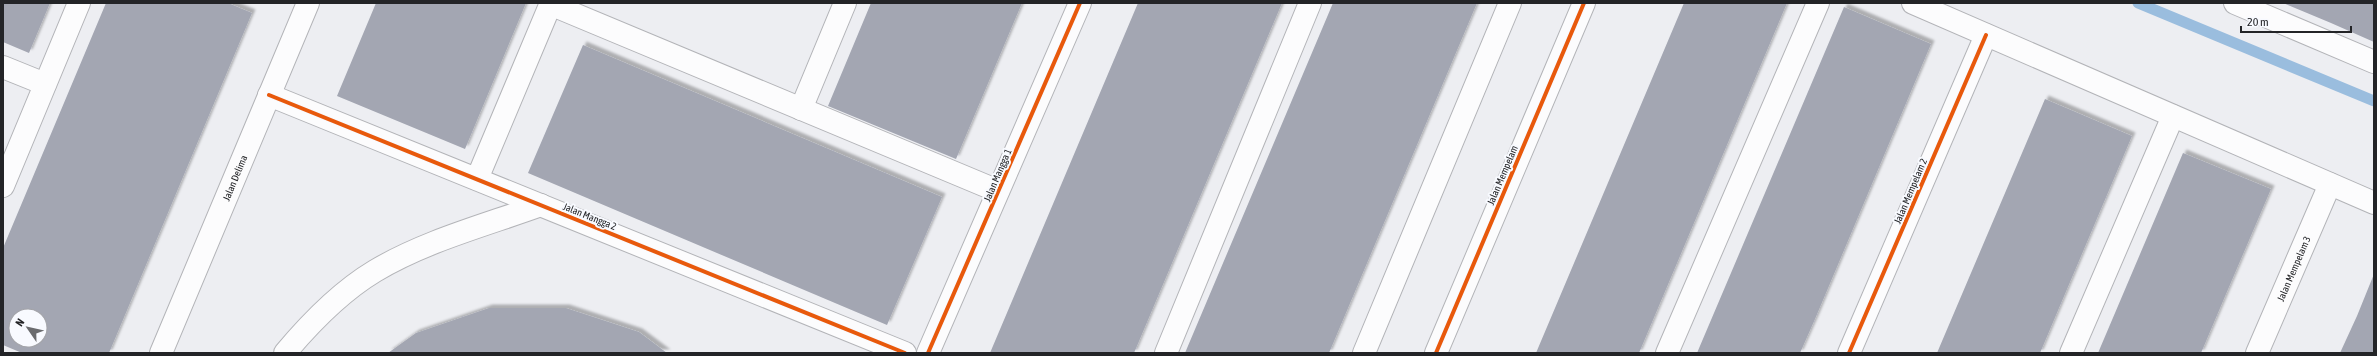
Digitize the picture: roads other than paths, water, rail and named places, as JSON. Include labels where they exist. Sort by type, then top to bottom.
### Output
[{"type":"street","points":[[3,186],[79,3]]},
{"type":"street","name":"Jalan Delima","points":[[161,353],[308,3]]},
{"type":"street","points":[[801,109],[845,3]]},
{"type":"street","name":"Jalan Mangga 1","points":[[928,353],[1080,3]]},
{"type":"street","points":[[1166,353],[1310,3]]},
{"type":"street","points":[[1364,353],[1510,3]]},
{"type":"street","name":"Jalan Mempelam","points":[[1436,353],[1584,3]]},
{"type":"street","points":[[1667,353],[1818,3]]},
{"type":"street","points":[[1913,3],[2374,203]]},
{"type":"street","points":[[2235,3],[2374,62]]},
{"type":"street","points":[[477,180],[550,4],[998,191]]},
{"type":"street","name":"Jalan Mempelam 2","points":[[1849,353],[1986,35]]},
{"type":"street","points":[[3,66],[45,84]]},
{"type":"street","name":"Jalan Mangga 2","points":[[269,95],[905,353]]},
{"type":"street","points":[[2071,353],[2173,116]]},
{"type":"street","name":"Jalan Mempelam 3","points":[[2257,353],[2330,184]]},
{"type":"street","points":[[285,353],[315,318],[374,272],[424,247],[541,205]]},
{"type":"waterway","points":[[2138,3],[2374,101]]}]
